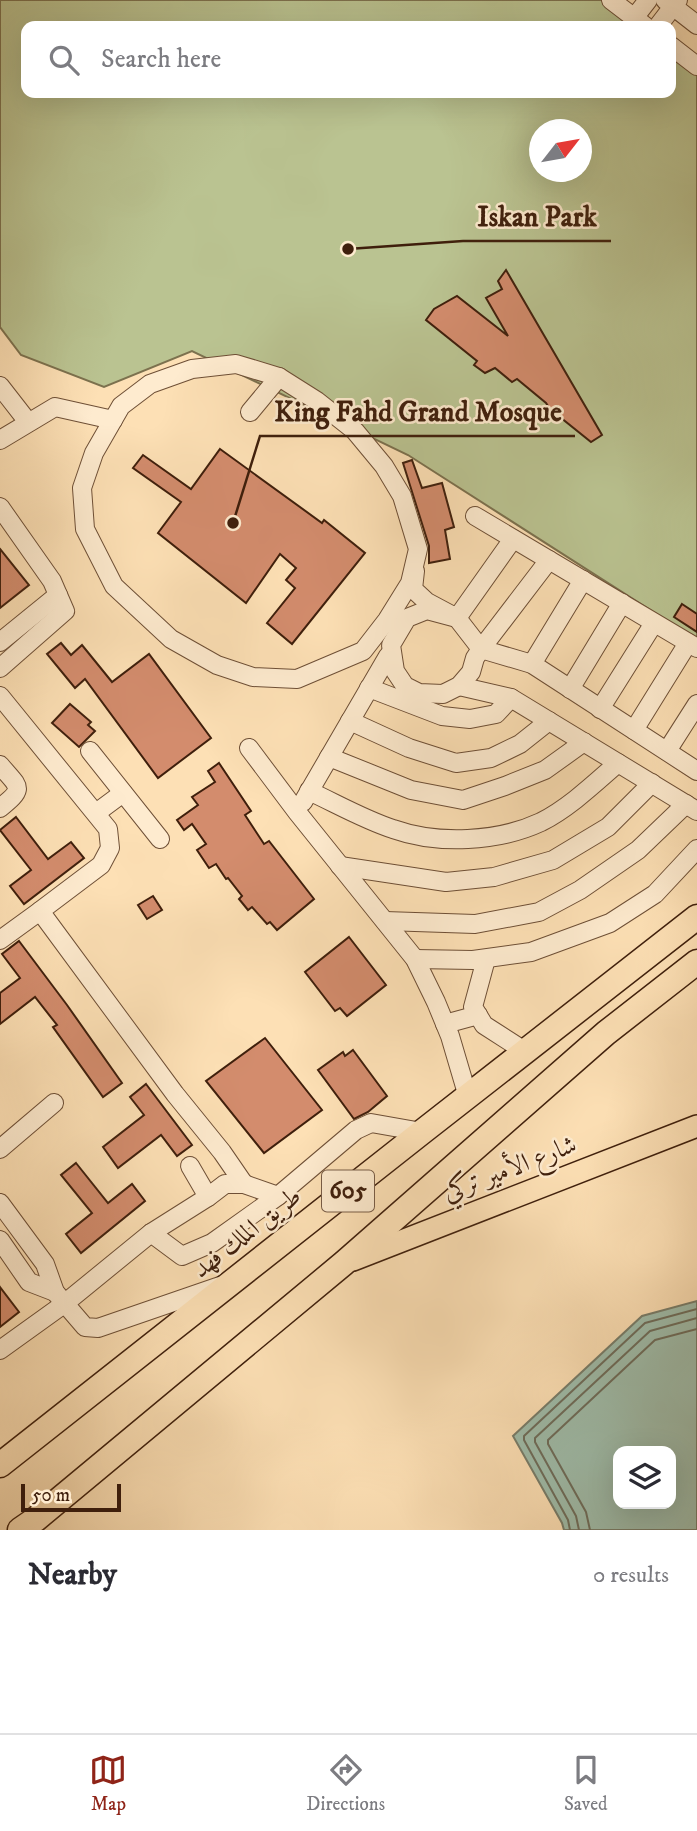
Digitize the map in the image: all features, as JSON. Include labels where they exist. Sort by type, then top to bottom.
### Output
[{"type":"highway","name":"طريق الملك فهد","points":[[0,1465],[697,917]]},
{"type":"highway","name":"605","points":[[20,1530],[344,1263],[606,1033],[697,962]]},
{"type":"highway","points":[[631,970],[619,985],[620,998],[629,1002],[648,990],[660,991]]},
{"type":"highway","points":[[576,1012],[590,1004],[603,1001],[611,1005],[616,1014],[606,1033]]},
{"type":"main road","name":"شارع الأمير تركي","points":[[344,1263],[697,1126]]},
{"type":"street","points":[[611,0],[638,21]]},
{"type":"street","points":[[639,21],[648,0]]},
{"type":"street","points":[[661,21],[672,2],[697,25]]},
{"type":"street","points":[[676,50],[697,66]]},
{"type":"street","points":[[236,364],[279,377],[317,401],[355,431],[384,466],[402,496],[418,549],[410,583],[387,620],[363,651],[297,679],[253,677],[217,665],[171,639],[114,586],[85,529],[82,488],[94,453],[113,420],[121,406],[150,383],[192,369],[236,364]]},
{"type":"street","points":[[250,412],[279,377]]},
{"type":"street","points":[[0,386],[28,422]]},
{"type":"street","points":[[0,440],[55,407],[113,420]]},
{"type":"street","points":[[0,507],[52,581],[61,603]]},
{"type":"street","points":[[475,516],[693,646],[634,730]]},
{"type":"street","points":[[457,618],[513,539]]},
{"type":"street","points":[[416,559],[414,589],[427,602],[457,618],[481,649],[532,664],[697,771]]},
{"type":"street","points":[[457,618],[427,610],[407,618],[391,645],[391,664],[405,686],[419,693],[443,694],[459,686],[471,672],[481,649],[550,560]]},
{"type":"street","points":[[532,664],[583,580]]},
{"type":"street","points":[[0,642],[61,603]]},
{"type":"street","points":[[0,668],[61,603]]},
{"type":"street","points":[[570,689],[622,603]]},
{"type":"street","points":[[600,709],[654,623]]},
{"type":"street","points":[[363,651],[391,664]]},
{"type":"street","points":[[297,812],[369,688],[391,664]]},
{"type":"street","points":[[385,921],[475,924],[539,912],[580,890],[692,808],[511,698],[459,686]]},
{"type":"street","points":[[369,688],[442,716],[470,719],[496,714],[511,698]]},
{"type":"street","points":[[0,696],[108,829],[110,848],[101,865],[0,940]]},
{"type":"street","points":[[667,751],[697,704]]},
{"type":"street","points":[[350,721],[409,748],[456,763],[491,758],[520,744],[549,721]]},
{"type":"street","points":[[329,757],[411,790],[463,800],[545,770],[584,742]]},
{"type":"street","points":[[249,748],[415,959],[445,1024],[468,1097]]},
{"type":"street","points":[[90,751],[160,839]]},
{"type":"street","points":[[309,792],[394,830],[443,840],[501,835],[541,821],[583,794],[618,763]]},
{"type":"street","points":[[0,765],[17,785],[18,790],[16,795],[0,808]]},
{"type":"street","points":[[340,866],[446,882],[494,877],[554,860],[608,827],[652,783]]},
{"type":"street","points":[[96,813],[123,793]]},
{"type":"street","points":[[415,959],[473,960],[531,953],[610,923],[655,894],[697,849]]},
{"type":"street","points":[[40,911],[244,1184]]},
{"type":"street","points":[[486,959],[473,1007],[484,1025],[526,1052]]},
{"type":"street","points":[[445,1024],[478,1015]]},
{"type":"street","points":[[0,1149],[54,1103]]},
{"type":"street","points":[[150,1233],[182,1256],[212,1243],[278,1196],[356,1130],[371,1123],[422,1132]]},
{"type":"street","points":[[190,1166],[208,1197]]},
{"type":"street","points":[[0,1350],[59,1298],[225,1184],[244,1184],[278,1196]]},
{"type":"street","points":[[0,1203],[45,1264],[59,1298],[85,1327],[98,1328],[233,1282]]},
{"type":"street","points":[[0,1240],[29,1282],[59,1298]]},
{"type":"green space","points":[[0,0],[604,0],[631,21],[21,21],[21,98],[676,98],[676,55],[697,71],[697,640],[408,455],[192,351],[104,387],[21,355],[0,327]]},
{"type":"water","points":[[697,1301],[697,1530],[564,1530],[513,1436],[642,1316]]},
{"type":"building","points":[[506,270],[602,435],[591,442],[517,379],[512,382],[495,368],[485,373],[474,365],[477,361],[426,320],[434,309],[457,296],[508,336],[486,298],[502,289],[498,281]]},
{"type":"building","points":[[220,449],[322,523],[324,520],[365,553],[292,644],[267,623],[295,588],[286,580],[296,568],[280,554],[246,603],[158,533],[181,502],[133,468],[143,455],[191,489]]},
{"type":"building","points":[[412,460],[422,488],[442,483],[454,527],[445,530],[450,559],[429,563],[429,546],[403,463]]},
{"type":"building","points":[[0,549],[29,585],[0,608]]},
{"type":"building","points":[[682,604],[697,614],[697,632],[674,617]]},
{"type":"building","points":[[61,643],[71,655],[82,645],[112,682],[149,654],[211,738],[158,778],[85,679],[75,688],[47,654]]},
{"type":"building","points":[[70,704],[91,722],[88,725],[95,731],[79,747],[52,723]]},
{"type":"building","points":[[219,763],[251,811],[245,815],[264,844],[269,841],[314,899],[277,930],[270,922],[267,924],[252,907],[248,910],[239,899],[242,896],[216,864],[209,868],[197,850],[206,844],[192,824],[184,830],[177,820],[198,805],[192,797],[215,782],[208,771]]},
{"type":"building","points":[[16,817],[48,859],[71,842],[84,858],[24,904],[10,886],[31,870],[0,830]]},
{"type":"building","points":[[153,896],[162,910],[147,919],[138,905]]},
{"type":"building","points":[[349,937],[386,985],[347,1016],[340,1008],[335,1011],[305,972]]},
{"type":"building","points":[[19,941],[122,1083],[103,1097],[53,1027],[57,1025],[35,997],[0,1024],[0,993],[20,978],[2,954]]},
{"type":"building","points":[[265,1038],[322,1110],[264,1153],[206,1081]]},
{"type":"building","points":[[353,1050],[387,1096],[368,1112],[354,1119],[318,1070],[343,1052],[345,1056]]},
{"type":"building","points":[[146,1084],[192,1145],[177,1156],[161,1135],[118,1168],[103,1147],[144,1115],[130,1097]]},
{"type":"building","points":[[76,1163],[108,1203],[132,1184],[145,1201],[81,1253],[66,1234],[92,1213],[61,1175]]},
{"type":"building","points":[[0,1287],[19,1312],[0,1327]]},
{"type":"place","name":"Iskan Park","points":[[348,249]]},
{"type":"place","name":"King Fahd Grand Mosque","points":[[233,523]]}]
